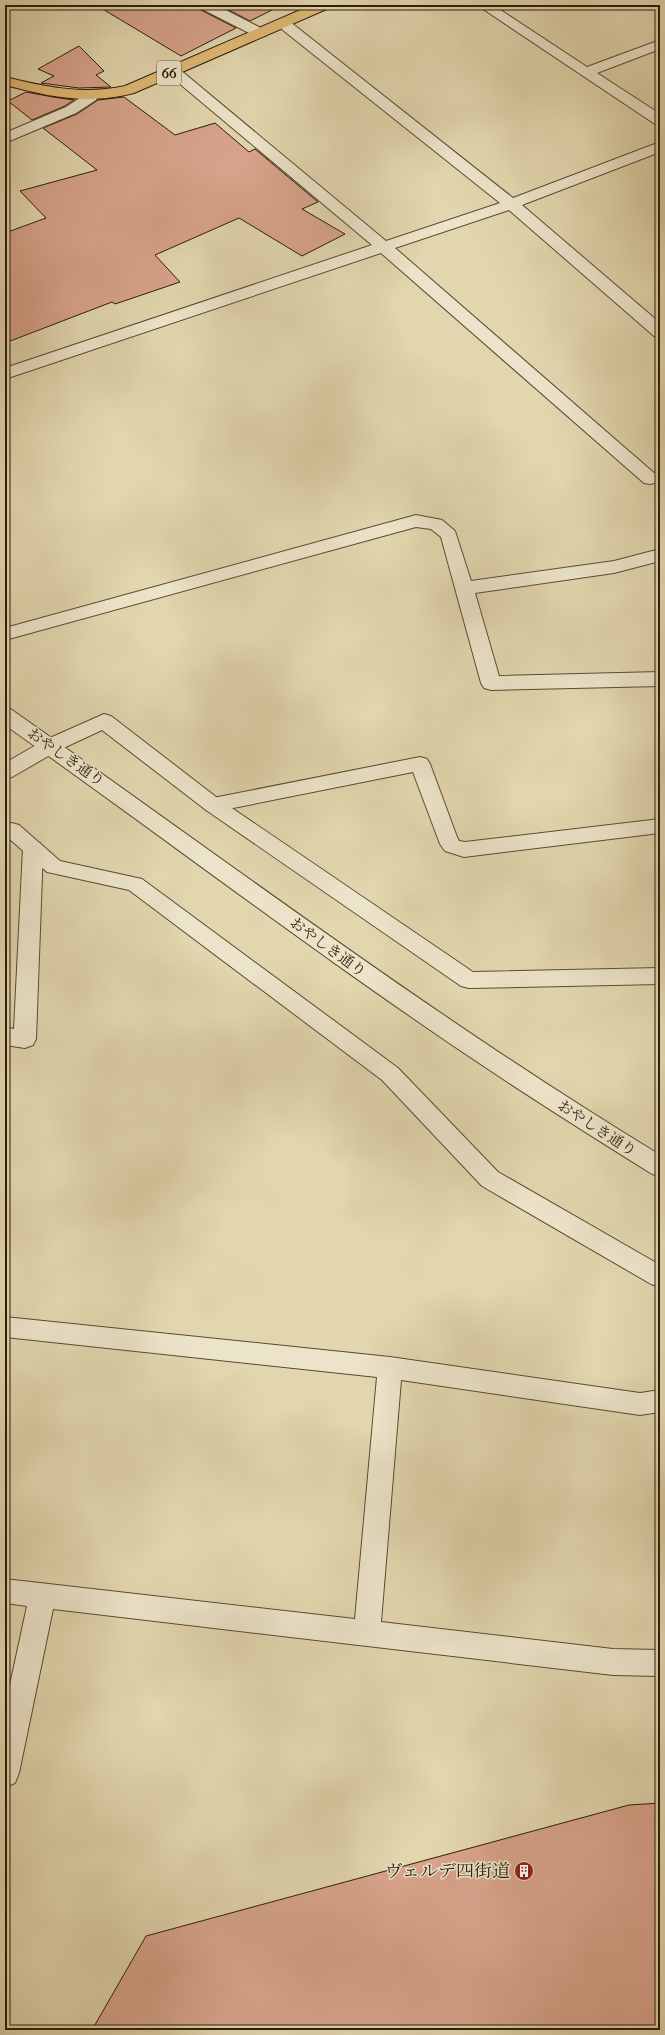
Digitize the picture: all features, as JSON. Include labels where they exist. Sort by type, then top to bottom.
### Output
[{"type":"main road","name":"66","points":[[5,81],[50,93],[91,97],[129,90],[284,24],[324,5]]},
{"type":"street","points":[[205,5],[260,33]]},
{"type":"street","points":[[484,5],[660,122]]},
{"type":"street","points":[[284,24],[512,204],[660,332]]},
{"type":"street","points":[[586,72],[660,44]]},
{"type":"street","points":[[173,71],[384,247],[650,479],[660,477]]},
{"type":"street","points":[[5,138],[72,110],[91,97]]},
{"type":"street","points":[[5,374],[512,204],[660,147]]},
{"type":"street","points":[[5,634],[416,521],[436,524],[449,535],[491,683],[660,680]]},
{"type":"street","points":[[464,588],[614,567],[660,555]]},
{"type":"street","name":"おやしき通り","points":[[5,715],[378,982],[507,1070],[660,1167]]},
{"type":"street","points":[[5,772],[50,746],[104,722],[213,806],[469,980],[660,976]]},
{"type":"street","points":[[213,806],[420,764],[447,839],[452,846],[464,850],[660,826]]},
{"type":"street","points":[[7,827],[54,867],[135,884],[390,1074],[490,1179],[660,1277]]},
{"type":"street","points":[[5,1036],[25,1039],[33,848]]},
{"type":"street","points":[[5,1327],[390,1368],[640,1404],[660,1401]]},
{"type":"street","points":[[367,1633],[390,1368]]},
{"type":"street","points":[[5,1591],[42,1597],[614,1662],[660,1663]]},
{"type":"street","points":[[5,1774],[42,1597]]},
{"type":"building","points":[[96,5],[197,5],[199,9],[236,28],[181,56]]},
{"type":"building","points":[[219,5],[282,5],[250,21]]},
{"type":"building","points":[[79,46],[104,71],[96,75],[111,87],[79,88],[41,83],[54,76],[38,69]]},
{"type":"building","points":[[26,92],[74,100],[65,106],[32,120],[8,101]]},
{"type":"building","points":[[124,97],[175,135],[215,123],[249,152],[255,149],[318,202],[302,209],[345,234],[302,256],[239,218],[155,255],[180,282],[115,304],[112,302],[5,343],[5,233],[46,218],[20,191],[97,170],[43,128],[77,114],[98,100]]},
{"type":"building","name":"ヴェルデ四街道","points":[[660,1803],[660,2030],[92,2030],[146,1936],[629,1805]]},
{"type":"place","name":"ヴェルデ四街道","points":[[524,1871]]}]
